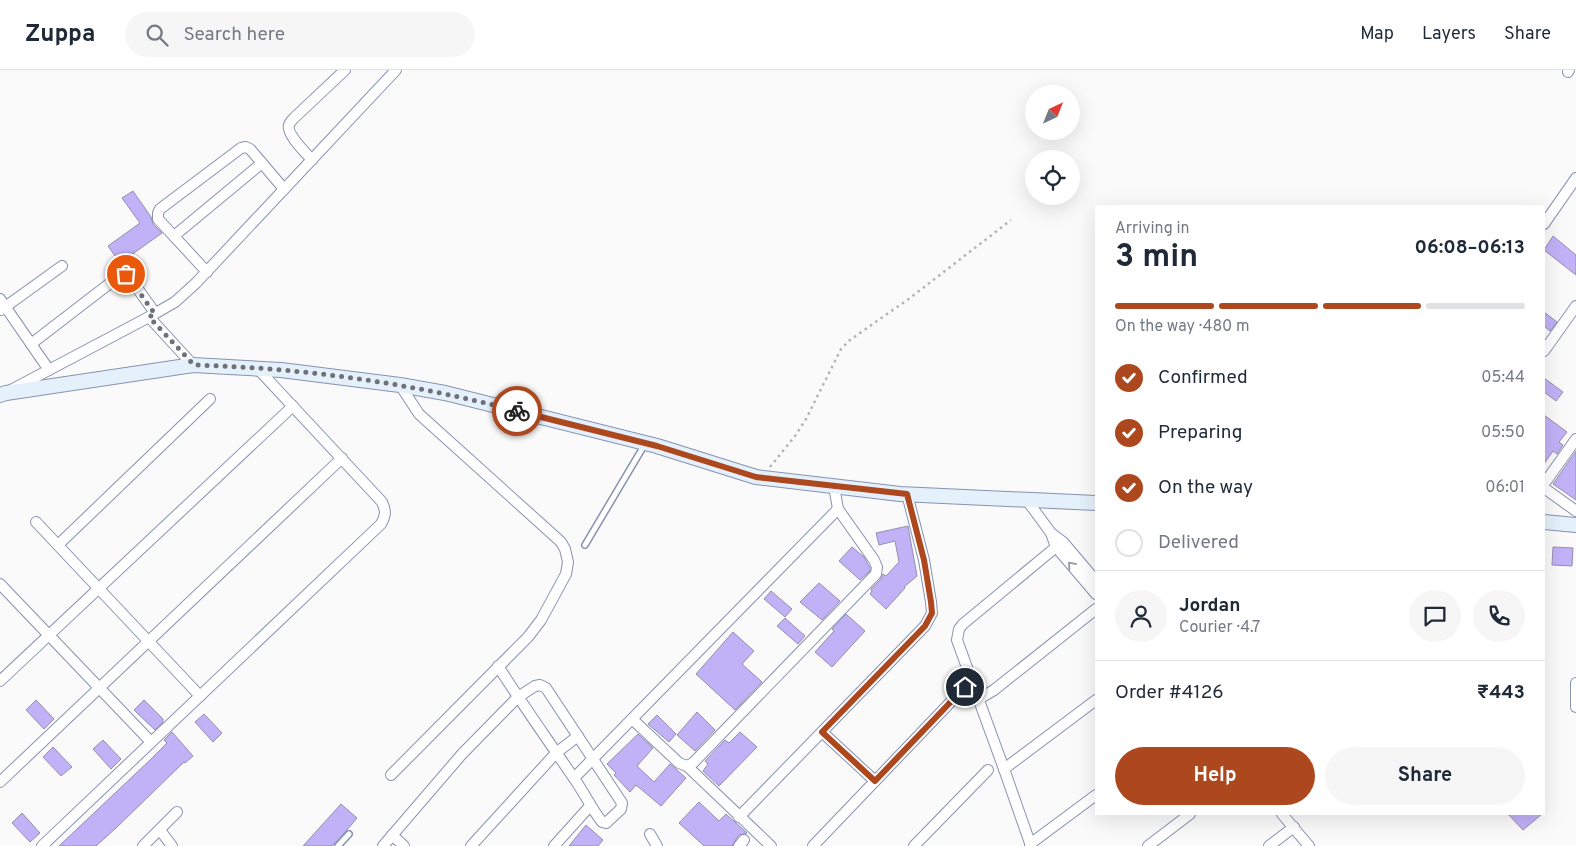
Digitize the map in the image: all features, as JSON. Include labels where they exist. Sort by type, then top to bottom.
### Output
[{"type":"street","points":[[312,160],[291,136],[288,131],[288,125],[345,70]]},
{"type":"street","points":[[3,394],[174,302],[207,272],[396,70]]},
{"type":"street","points":[[207,272],[158,219],[158,213],[164,205],[241,148],[246,147],[250,149],[284,189]]},
{"type":"street","points":[[174,236],[262,163]]},
{"type":"street","points":[[1545,223],[1576,178]]},
{"type":"street","points":[[49,370],[32,344],[2,306],[62,266]]},
{"type":"street","points":[[32,344],[122,274],[130,278],[152,315],[194,365]]},
{"type":"street","points":[[1545,349],[1576,306]]},
{"type":"street","points":[[3,394],[194,365],[281,370],[400,384],[471,399],[645,444],[761,477],[907,494],[1095,503]]},
{"type":"street","points":[[42,846],[381,524],[385,517],[386,510],[382,502],[257,368]]},
{"type":"street","points":[[391,775],[528,636],[550,606],[566,574],[568,562],[561,542],[419,414],[400,384]]},
{"type":"street","points":[[58,546],[210,399]]},
{"type":"street","points":[[0,681],[293,406]]},
{"type":"street","points":[[1545,483],[1576,439]]},
{"type":"street","points":[[0,782],[342,458]]},
{"type":"street","points":[[686,766],[693,763],[876,574],[877,567],[874,560],[838,510],[834,486]]},
{"type":"street","points":[[1545,489],[1576,511]]},
{"type":"street","points":[[739,817],[925,626],[932,613],[924,560],[907,494]]},
{"type":"street","points":[[1026,499],[1051,534],[1056,547],[1095,593]]},
{"type":"street","points":[[574,778],[594,760],[838,510]]},
{"type":"street","points":[[36,522],[200,696]]},
{"type":"street","points":[[1545,522],[1576,525]]},
{"type":"street","points":[[1051,534],[1063,542],[1095,580]]},
{"type":"street","points":[[1056,547],[959,629],[957,640],[1030,845],[1095,796]]},
{"type":"street","points":[[0,584],[151,742]]},
{"type":"street","points":[[979,699],[994,690],[1095,610]]},
{"type":"street","points":[[382,846],[462,754],[518,698],[535,686],[540,685],[546,688],[622,806],[604,823],[590,806],[574,778],[518,698],[498,666]]},
{"type":"street","points":[[1576,683],[1576,707]]},
{"type":"street","points":[[813,846],[965,687]]},
{"type":"street","points":[[1004,769],[1095,701]]},
{"type":"street","points":[[632,719],[679,763],[686,766],[771,846]]},
{"type":"street","points":[[822,732],[875,781]]},
{"type":"street","points":[[471,846],[556,753],[578,736]]},
{"type":"street","points":[[914,846],[988,770]]},
{"type":"street","points":[[554,846],[590,806]]},
{"type":"street","points":[[144,846],[177,812]]},
{"type":"street","points":[[1148,846],[1189,815]]},
{"type":"street","points":[[1283,815],[1309,846]]},
{"type":"street","points":[[1269,846],[1294,827]]},
{"type":"street","points":[[160,830],[172,846]]},
{"type":"street","points":[[650,834],[657,846]]},
{"type":"street","points":[[392,835],[404,846]]},
{"type":"lane","points":[[585,545],[645,444]]},
{"type":"lane","points":[[338,846],[349,834]]},
{"type":"path","points":[[761,477],[796,436],[841,349],[850,340],[910,298],[1011,220]]},
{"type":"building","points":[[133,191],[151,217],[153,224],[162,233],[120,263],[108,246],[140,223],[122,198]]},
{"type":"building","points":[[1553,236],[1576,255],[1576,275],[1545,251]]},
{"type":"building","points":[[1545,313],[1557,322],[1550,331],[1545,327]]},
{"type":"building","points":[[1545,379],[1563,392],[1556,401],[1545,393]]},
{"type":"building","points":[[1545,416],[1567,432],[1559,442],[1563,445],[1557,454],[1553,451],[1545,463]]},
{"type":"building","points":[[1576,451],[1576,500],[1553,484]]},
{"type":"building","points":[[908,526],[917,576],[904,587],[886,609],[870,594],[871,589],[881,579],[883,574],[886,576],[899,562],[895,541],[879,545],[876,533]]},
{"type":"building","points":[[852,547],[864,557],[870,568],[870,571],[860,580],[839,561]]},
{"type":"building","points":[[1553,547],[1573,548],[1572,566],[1552,565]]},
{"type":"building","points":[[819,583],[840,601],[822,620],[800,602]]},
{"type":"building","points":[[771,591],[792,609],[785,617],[764,599]]},
{"type":"building","points":[[846,614],[865,631],[832,667],[815,652]]},
{"type":"building","points":[[785,618],[805,636],[798,644],[777,626]]},
{"type":"building","points":[[733,632],[754,651],[742,664],[762,682],[735,710],[696,674]]},
{"type":"building","points":[[36,700],[54,719],[44,729],[26,710]]},
{"type":"building","points":[[144,700],[163,719],[163,722],[155,730],[134,710]]},
{"type":"building","points":[[697,712],[715,730],[695,751],[677,735]]},
{"type":"building","points":[[204,714],[222,733],[213,742],[195,722]]},
{"type":"building","points":[[657,715],[676,734],[669,742],[648,724]]},
{"type":"building","points":[[172,732],[193,756],[184,762],[96,846],[59,846],[167,743],[164,740]]},
{"type":"building","points":[[740,732],[757,747],[719,786],[703,771],[708,764],[705,761],[725,740],[729,743]]},
{"type":"building","points":[[638,734],[653,748],[637,766],[654,782],[670,764],[686,778],[661,806],[636,785],[630,792],[614,775],[616,773],[607,764]]},
{"type":"building","points":[[103,740],[121,759],[111,769],[93,749]]},
{"type":"building","points":[[53,747],[72,767],[61,776],[43,757]]},
{"type":"building","points":[[699,802],[719,821],[726,814],[747,833],[739,835],[732,846],[704,846],[679,823]]},
{"type":"building","points":[[341,804],[357,818],[346,831],[332,846],[303,846]]},
{"type":"building","points":[[22,813],[40,833],[30,842],[12,823]]},
{"type":"building","points":[[1509,815],[1541,815],[1523,830]]},
{"type":"building","points":[[586,825],[603,840],[598,846],[569,846]]},
{"type":"way so far","points":[[126,274],[155,314],[149,317],[194,365],[281,370],[400,384],[517,411]]},
{"type":"route","points":[[517,411],[657,446],[756,477],[907,494],[924,560],[932,613],[925,626],[822,732],[875,781],[965,687]]}]
